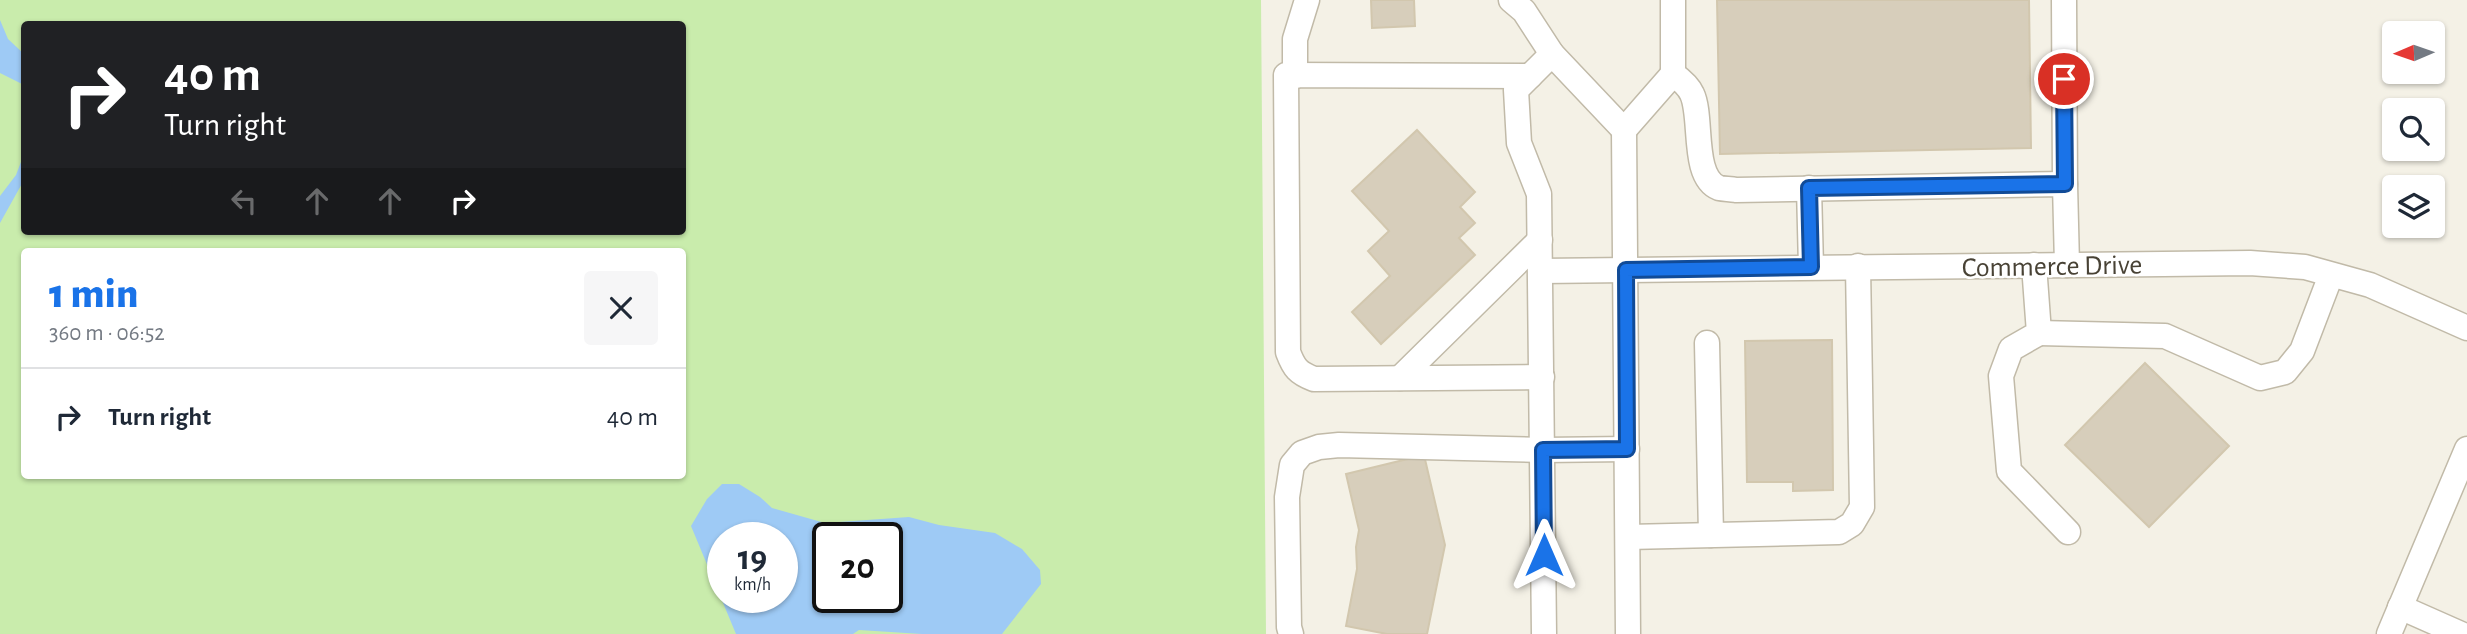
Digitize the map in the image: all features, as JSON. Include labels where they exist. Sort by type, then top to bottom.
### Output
[{"type":"street","points":[[1295,76],[1295,39],[1307,0]]},
{"type":"street","points":[[1511,0],[1524,11],[1552,54],[1624,130]]},
{"type":"street","points":[[1628,634],[1624,130],[1673,74],[1673,0]]},
{"type":"street","points":[[2064,0],[2067,265]]},
{"type":"street","points":[[1544,634],[1539,194],[1519,143],[1516,90],[1552,54]]},
{"type":"street","points":[[1673,74],[1692,92],[1701,163],[1707,177],[1718,188],[1736,190],[2065,184]]},
{"type":"street","points":[[1530,76],[1286,75],[1288,352],[1299,373],[1314,379],[1542,377]]},
{"type":"street","points":[[1809,188],[1811,267]]},
{"type":"street","points":[[1400,378],[1541,240]]},
{"type":"street","name":"Commerce Drive","points":[[1541,271],[2250,263],[2305,267],[2370,285],[2467,328]]},
{"type":"street","points":[[2034,265],[2039,333]]},
{"type":"street","points":[[1628,537],[1839,532],[1852,524],[1862,507],[1858,266]]},
{"type":"street","points":[[2068,532],[2009,471],[2001,376],[2011,349],[2039,333],[2165,336],[2260,377],[2286,372],[2302,351],[2331,275]]},
{"type":"street","points":[[1707,343],[1711,535]]},
{"type":"street","points":[[1292,634],[1289,627],[1287,497],[1292,465],[1303,453],[1319,447],[1339,445],[1543,450],[1627,449]]},
{"type":"street","points":[[2389,634],[2467,449]]},
{"type":"street","points":[[2400,607],[2460,634]]},
{"type":"green space","points":[[0,0],[1261,0],[1266,634],[0,634]]},
{"type":"water","points":[[0,20],[8,39],[21,51],[21,84],[0,73]]},
{"type":"water","points":[[21,162],[21,185],[0,223],[0,196],[16,175]]},
{"type":"water","points":[[722,484],[739,484],[772,508],[821,522],[812,522],[812,613],[903,613],[903,522],[839,522],[909,517],[939,525],[995,533],[1022,549],[1040,570],[1041,584],[1002,634],[922,634],[859,630],[853,634],[736,634],[727,613],[798,613],[798,522],[707,522],[707,564],[691,526],[707,499]]},
{"type":"building","points":[[1371,0],[1414,0],[1415,26],[1372,28]]},
{"type":"building","points":[[1717,0],[2029,0],[2031,148],[1720,154]]},
{"type":"building","points":[[1417,130],[1475,192],[1460,207],[1475,223],[1459,238],[1475,255],[1381,344],[1352,312],[1390,276],[1368,251],[1389,231],[1352,191]]},
{"type":"building","points":[[1832,340],[1833,490],[1793,491],[1793,482],[1747,482],[1745,341]]},
{"type":"building","points":[[2145,363],[2229,446],[2149,527],[2065,445]]},
{"type":"building","points":[[1424,455],[1445,545],[1427,634],[1387,634],[1346,626],[1357,569],[1356,547],[1359,530],[1346,474]]},
{"type":"route","points":[[1544,555],[1543,450],[1627,449],[1626,270],[1811,267],[1809,188],[2065,184],[2064,79]]}]
